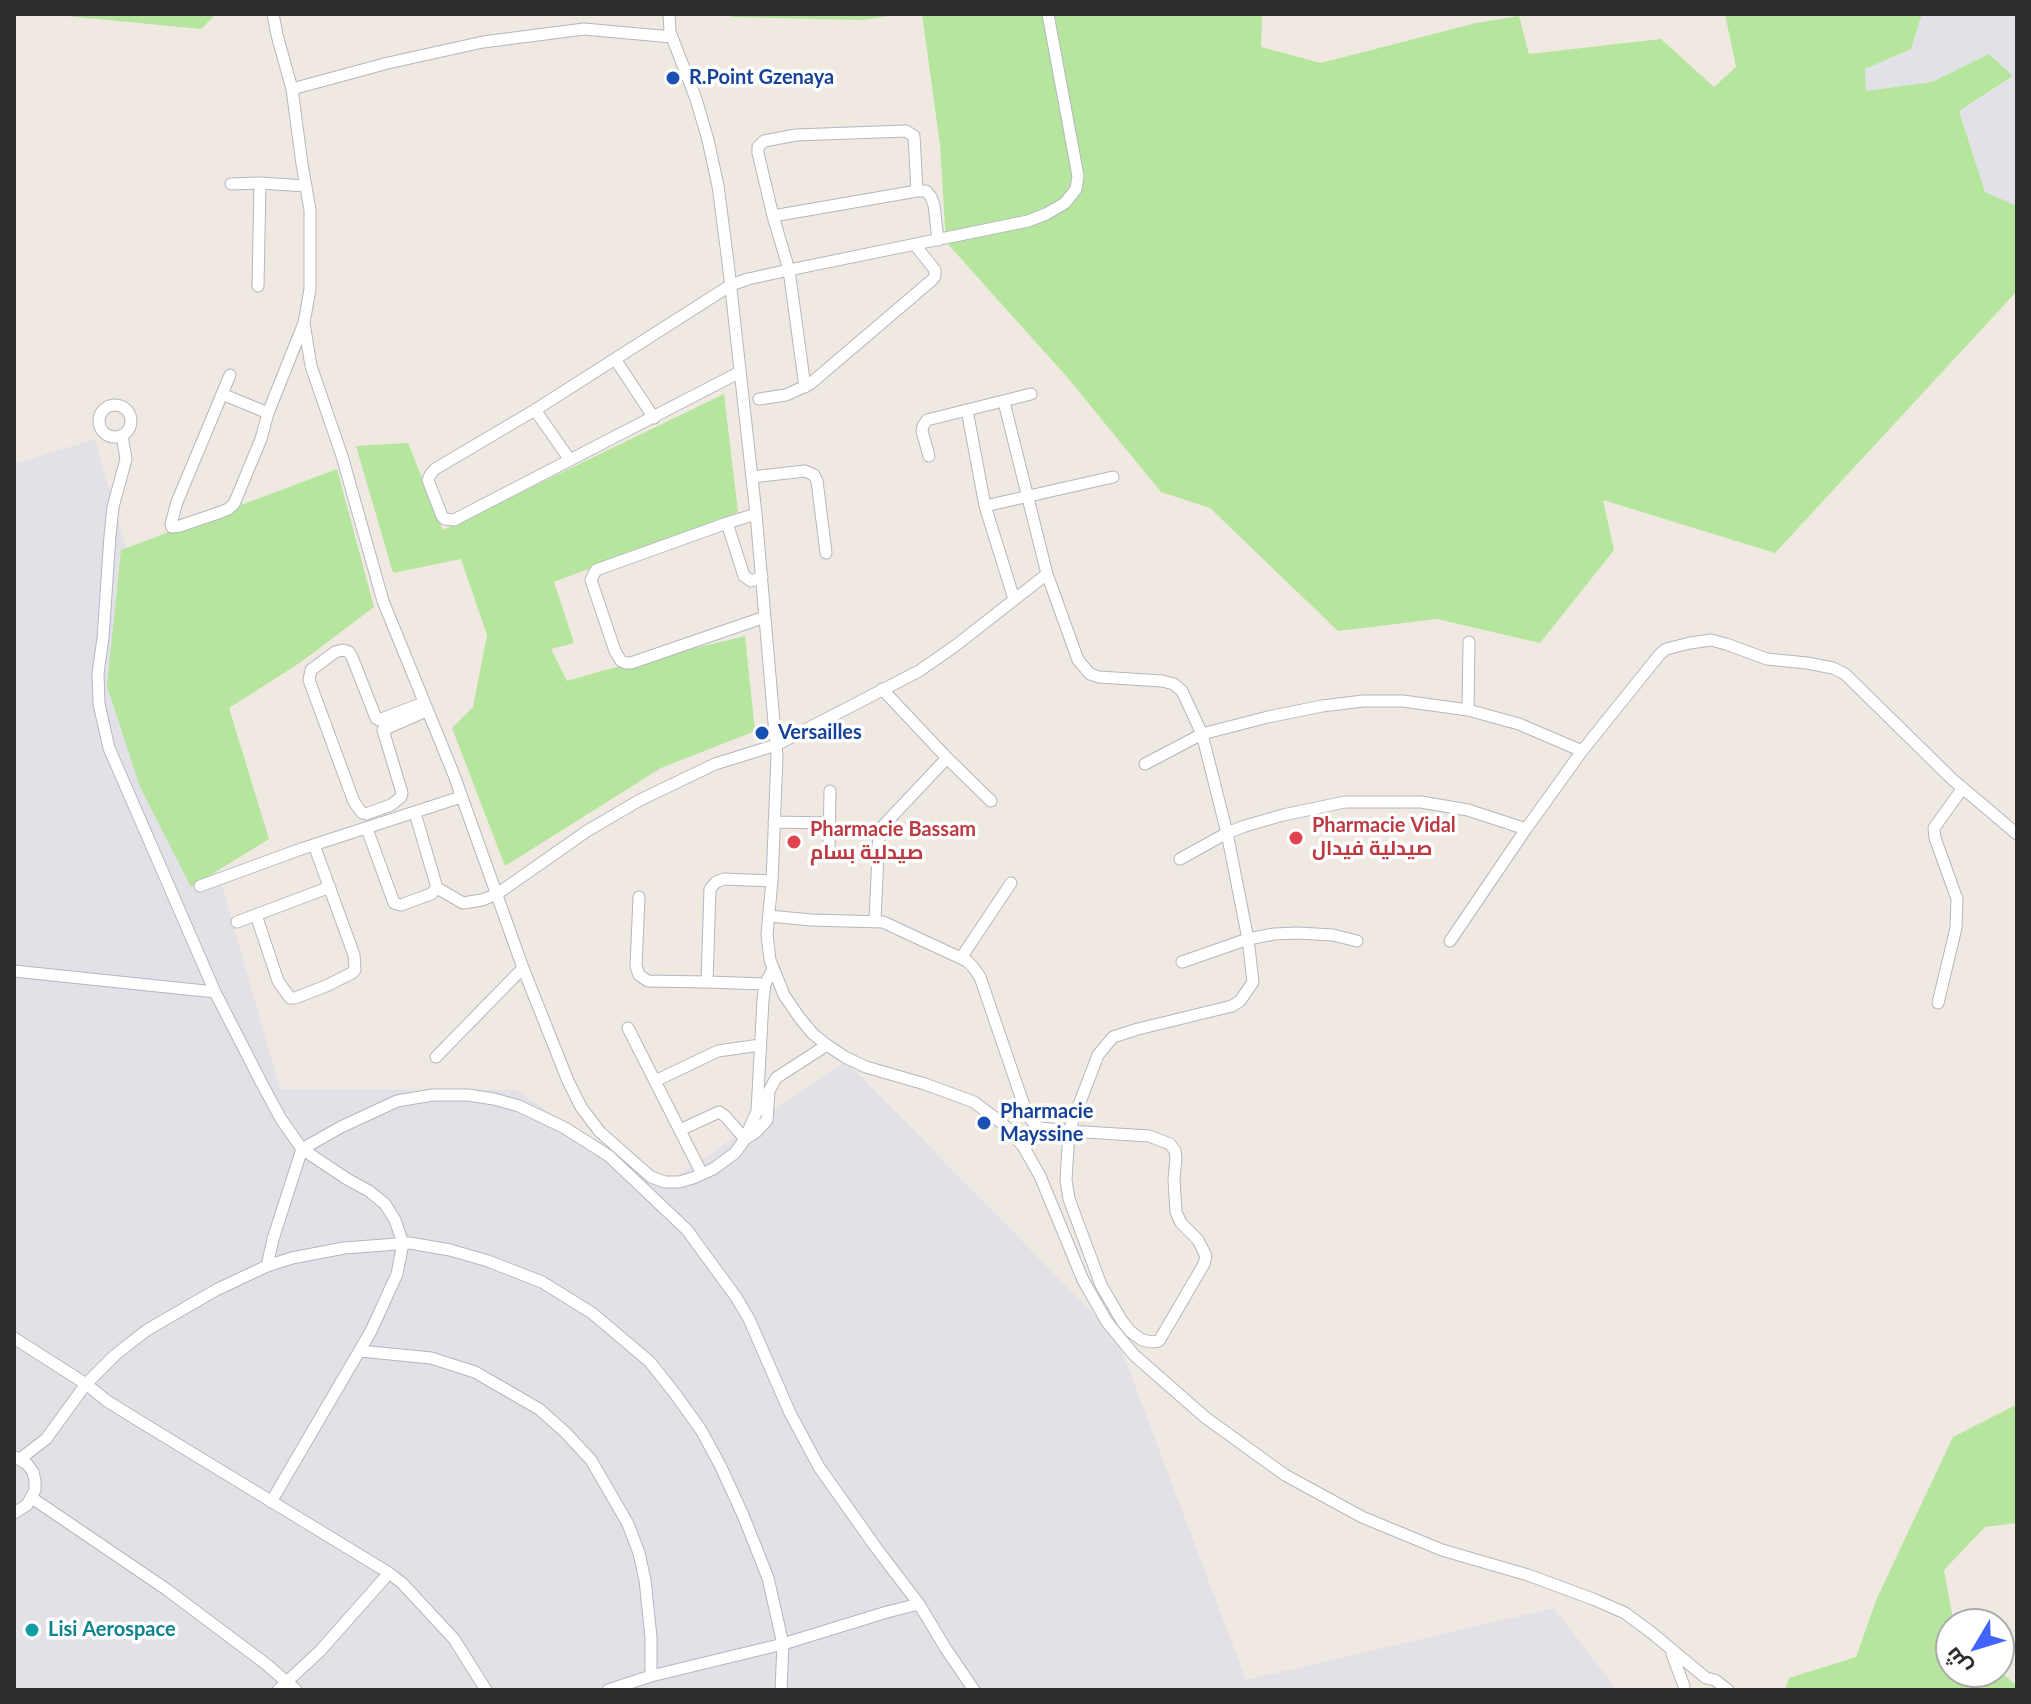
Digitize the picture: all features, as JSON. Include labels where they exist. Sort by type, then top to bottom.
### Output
[{"type":"street","points":[[263,14],[277,35]]},
{"type":"street","points":[[230,375],[177,502],[172,527],[221,512],[234,504],[304,323],[310,289],[310,210],[292,89],[273,14]]},
{"type":"street","points":[[658,14],[671,34],[708,140],[718,186],[731,285],[756,514],[777,757],[767,934],[770,960],[784,995],[799,1017],[827,1045],[866,1067],[974,1102],[1003,1124],[1023,1146],[1040,1176],[1083,1280],[1118,1337],[1174,1392],[1240,1444],[1285,1475],[1362,1517],[1442,1550],[1528,1575],[1625,1613],[1706,1678]]},
{"type":"street","points":[[669,14],[671,34]]},
{"type":"street","points":[[740,372],[454,520],[442,516],[428,480],[435,469],[535,410],[731,285],[1037,218],[1065,203],[1076,189],[1078,169],[1048,14]]},
{"type":"street","points":[[292,89],[483,42],[584,29],[671,34]]},
{"type":"street","points":[[805,387],[789,270],[758,147],[764,141],[796,135],[910,132],[914,136],[917,191]]},
{"type":"street","points":[[258,286],[260,183]]},
{"type":"street","points":[[231,184],[306,186]]},
{"type":"street","points":[[773,216],[926,191],[934,205],[938,240]]},
{"type":"street","points":[[759,399],[786,395],[805,387],[932,280],[935,270],[915,245]]},
{"type":"street","points":[[304,323],[311,366],[342,456],[383,601],[568,1081],[581,1107],[600,1132],[651,1177],[665,1182],[679,1182],[702,1174],[735,1153],[745,1139],[757,1111],[765,984],[773,969]]},
{"type":"street","points":[[615,359],[654,418]]},
{"type":"street","points":[[222,394],[268,413]]},
{"type":"street","points":[[929,456],[922,431],[927,420],[1031,394]]},
{"type":"street","points":[[769,916],[811,920],[875,920],[899,928],[970,963],[980,977],[1028,1116],[1040,1128],[1069,1131],[1149,1136],[1164,1141],[1175,1151],[1176,1212],[1181,1223],[1198,1240],[1206,1256],[1159,1341],[1142,1340],[1131,1332],[1101,1285],[1069,1199],[1066,1180],[1069,1131],[1098,1055],[1113,1037],[1232,1006],[1240,1001],[1253,982],[1248,939],[1227,833],[1202,734],[1182,691],[1174,684],[1099,677],[1090,674],[1078,660],[1047,574],[1004,402]]},
{"type":"street","points":[[535,410],[570,460]]},
{"type":"street","points":[[967,410],[985,506],[1014,599]]},
{"type":"street","points":[[122,435],[126,459],[113,507],[98,673],[99,704],[109,748],[215,992],[281,1119],[302,1149],[385,1204],[403,1243],[391,1290],[360,1351],[271,1502]]},
{"type":"street","points":[[752,477],[805,471],[814,475],[826,553]]},
{"type":"street","points":[[985,506],[1113,477]]},
{"type":"street","points":[[756,514],[596,570],[591,580],[621,661],[631,663],[765,617]]},
{"type":"street","points":[[727,523],[744,576],[751,581],[762,577]]},
{"type":"street","points":[[415,813],[437,888],[463,903],[482,900],[497,894],[574,840],[640,800],[715,764],[776,745],[919,671],[1047,574]]},
{"type":"street","points":[[1450,941],[1582,751],[1660,654],[1678,646],[1711,640],[1767,659],[1833,668],[1845,674],[1962,789],[2017,834]]},
{"type":"street","points":[[1468,710],[1469,642]]},
{"type":"street","points":[[343,650],[352,657],[376,718],[379,720],[425,707],[383,730],[401,797],[391,805],[362,813],[354,802],[309,680],[311,670],[335,652],[343,650]]},
{"type":"street","points":[[882,689],[991,801]]},
{"type":"street","points":[[1145,764],[1202,734],[1268,717],[1363,701],[1403,701],[1468,710],[1519,724],[1582,751]]},
{"type":"street","points":[[875,920],[879,833],[947,758]]},
{"type":"street","points":[[1938,1003],[1956,928],[1957,899],[1934,828],[1962,789]]},
{"type":"street","points":[[829,848],[830,791]]},
{"type":"street","points":[[200,886],[461,797]]},
{"type":"street","points":[[1180,859],[1227,833],[1261,821],[1345,802],[1421,802],[1468,810],[1526,829]]},
{"type":"street","points":[[774,822],[829,823]]},
{"type":"street","points":[[367,829],[394,903],[401,905],[431,894],[437,888]]},
{"type":"street","points":[[256,915],[278,981],[290,998],[326,986],[355,970],[354,955],[314,845]]},
{"type":"street","points":[[707,982],[710,889],[724,879],[772,881]]},
{"type":"street","points":[[961,958],[1011,883]]},
{"type":"street","points":[[237,922],[330,887]]},
{"type":"street","points":[[639,897],[636,966],[639,975],[648,981],[765,984]]},
{"type":"street","points":[[1182,962],[1248,939],[1274,934],[1333,935],[1357,941]]},
{"type":"street","points":[[436,1057],[523,968]]},
{"type":"street","points":[[14,971],[215,992]]},
{"type":"street","points":[[628,1028],[702,1174]]},
{"type":"street","points":[[655,1081],[718,1051],[760,1045]]},
{"type":"street","points":[[745,1139],[767,1120],[769,1091],[776,1078],[827,1045]]},
{"type":"street","points":[[267,1266],[302,1149],[397,1101],[433,1095],[494,1099],[519,1106],[565,1128],[609,1156],[687,1230],[736,1297],[819,1467],[919,1604],[974,1690]]},
{"type":"street","points":[[680,1130],[719,1112],[745,1139]]},
{"type":"street","points":[[14,1513],[32,1498],[35,1481],[27,1464],[17,1458],[46,1439],[86,1384],[115,1355],[147,1330],[216,1290],[292,1258],[344,1248],[403,1243],[450,1250],[542,1282],[592,1313],[650,1362],[676,1395],[701,1430],[726,1477],[768,1578],[783,1644],[781,1690]]},
{"type":"street","points":[[14,1338],[107,1401],[389,1573],[441,1623],[486,1690]]},
{"type":"street","points":[[360,1351],[431,1358],[475,1372],[539,1409],[591,1460],[628,1524],[639,1553],[651,1637],[651,1676]]},
{"type":"street","points":[[32,1498],[166,1589],[228,1635],[282,1686],[296,1690]]},
{"type":"street","points":[[282,1686],[320,1651],[389,1573]]},
{"type":"street","points":[[608,1690],[919,1604]]},
{"type":"street","points":[[1667,1647],[1677,1666],[1683,1688],[1706,1678],[1715,1680],[1728,1690]]},
{"type":"shaded area","points":[[1922,14],[2017,14],[2017,206],[1985,192],[1959,111],[2013,77],[1990,54],[1932,82],[1866,91],[1864,69],[1911,49]]},
{"type":"shaded area","points":[[95,439],[280,1089],[516,1090],[660,1188],[846,1061],[1117,1338],[1246,1680],[1554,1608],[1617,1690],[14,1690],[14,464]]},
{"type":"green space","points":[[46,14],[216,14],[201,29]]},
{"type":"green space","points":[[732,14],[902,14],[863,20],[732,17]]},
{"type":"green space","points":[[922,14],[1262,14],[1261,47],[1321,63],[1476,23],[1519,16],[1529,54],[1661,39],[1714,87],[1736,67],[1725,14],[1922,14],[1911,49],[1865,69],[1866,91],[1932,82],[1989,54],[2013,76],[1959,111],[1985,192],[2017,206],[2017,291],[1775,553],[1603,500],[1614,550],[1540,643],[1437,619],[1338,631],[1210,508],[1161,492],[1067,377],[946,242],[940,145]]},
{"type":"green space","points":[[724,394],[738,512],[554,582],[574,643],[551,649],[567,681],[745,636],[755,731],[661,768],[505,866],[452,728],[473,707],[487,635],[461,559],[393,573],[356,446],[408,443],[443,530]]},
{"type":"green space","points":[[337,469],[374,607],[301,662],[229,708],[269,839],[191,887],[140,787],[107,686],[121,550]]},
{"type":"green space","points":[[2014,1406],[2017,1409],[2017,1523],[1985,1527],[1944,1570],[1951,1608],[1935,1608],[1935,1688],[2015,1688],[2015,1684],[2017,1690],[1785,1690],[1789,1678],[1856,1657],[1877,1598],[1953,1437]]},
{"type":"place","name":"R.Point Gzenaya","points":[[673,78]]},
{"type":"place","name":"Versailles","points":[[762,733]]},
{"type":"place","name":"Pharmacie Vidal صيدلية فيدال","points":[[1296,838]]},
{"type":"place","name":"Pharmacie Bassam صيدلية بسام","points":[[794,842]]},
{"type":"place","name":"Pharmacie Mayssine","points":[[984,1123]]},
{"type":"place","name":"Lisi Aerospace","points":[[32,1630]]}]
